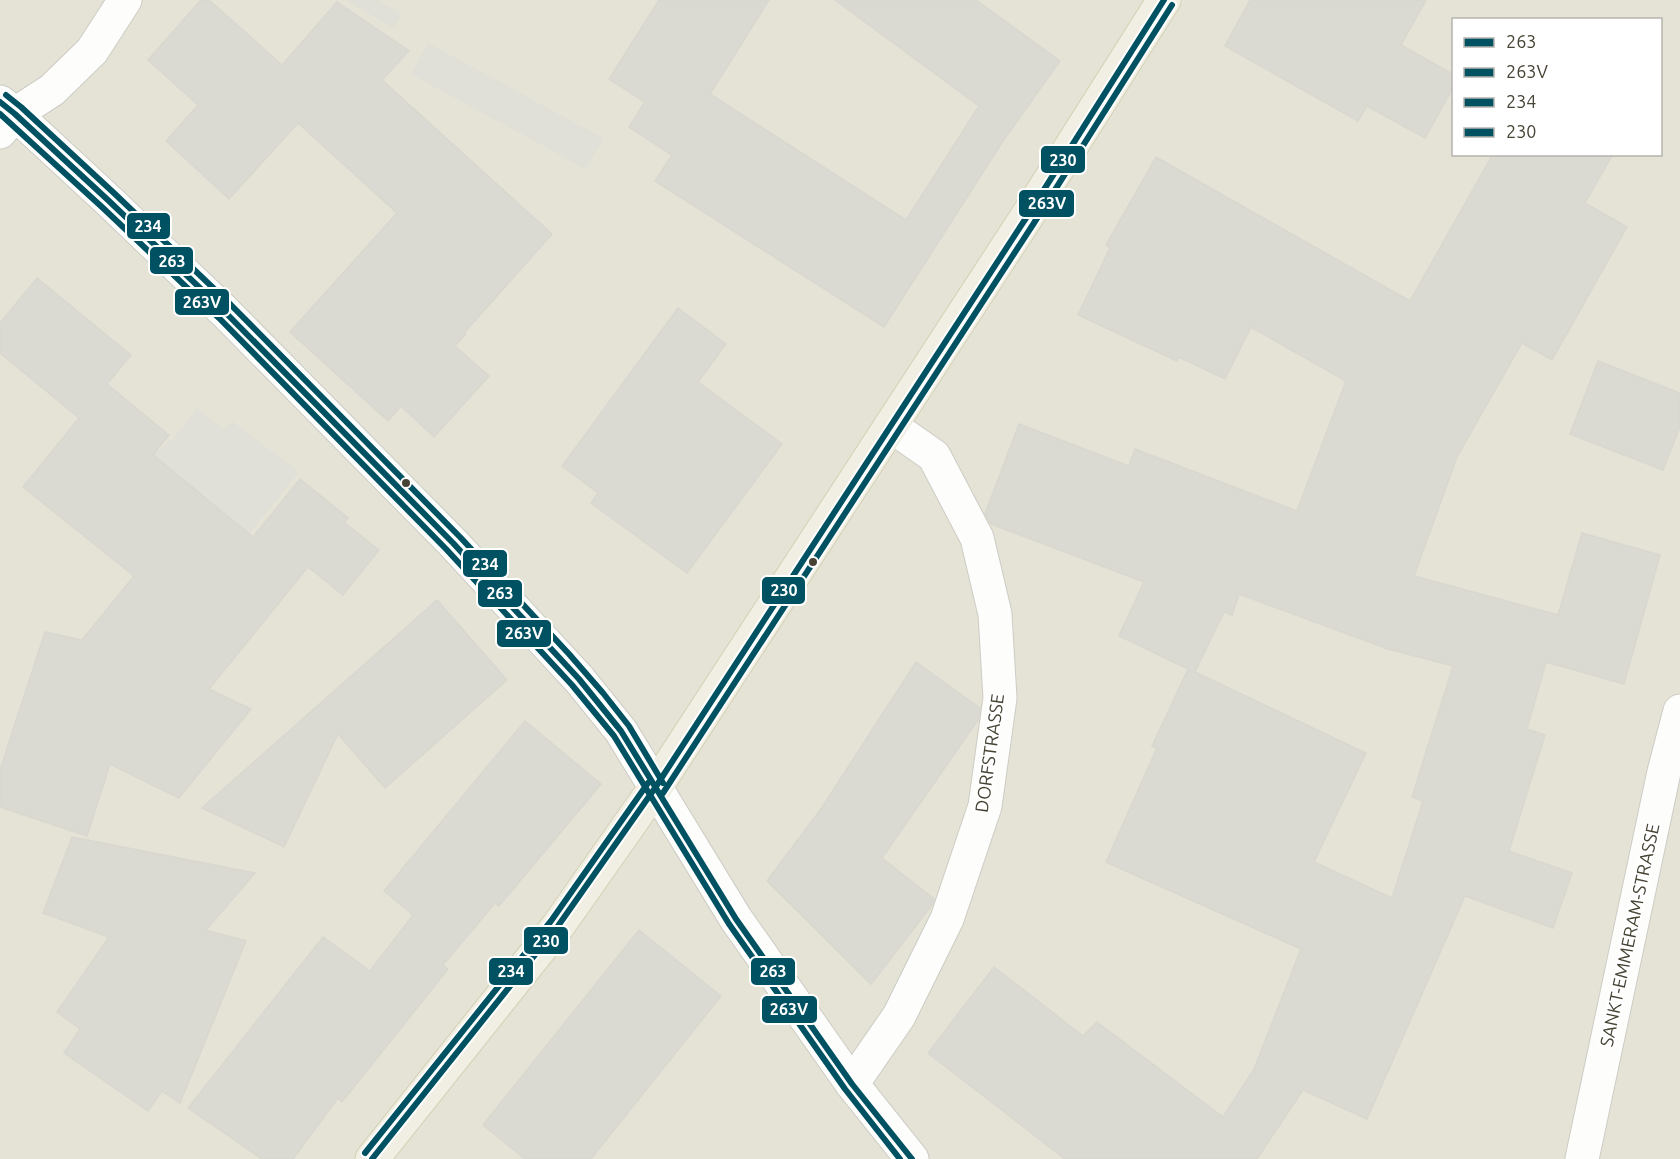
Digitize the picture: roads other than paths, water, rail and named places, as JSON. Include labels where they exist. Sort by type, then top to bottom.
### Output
[{"type":"main road","points":[[372,1159],[558,926],[656,788],[1026,218],[1164,0]]},
{"type":"street","points":[[125,0],[92,51],[52,90],[5,116],[109,201],[225,312],[453,543],[596,699],[621,731],[736,920],[852,1084],[912,1159]]},
{"type":"street","name":"DORFSTRASSE","points":[[852,1084],[899,1016],[947,920],[985,806],[1000,698],[995,614],[977,538],[934,456],[891,426]]},
{"type":"street","name":"SANKT-EMMERAM-STRASSE","points":[[1581,1159],[1664,772],[1680,711]]}]
